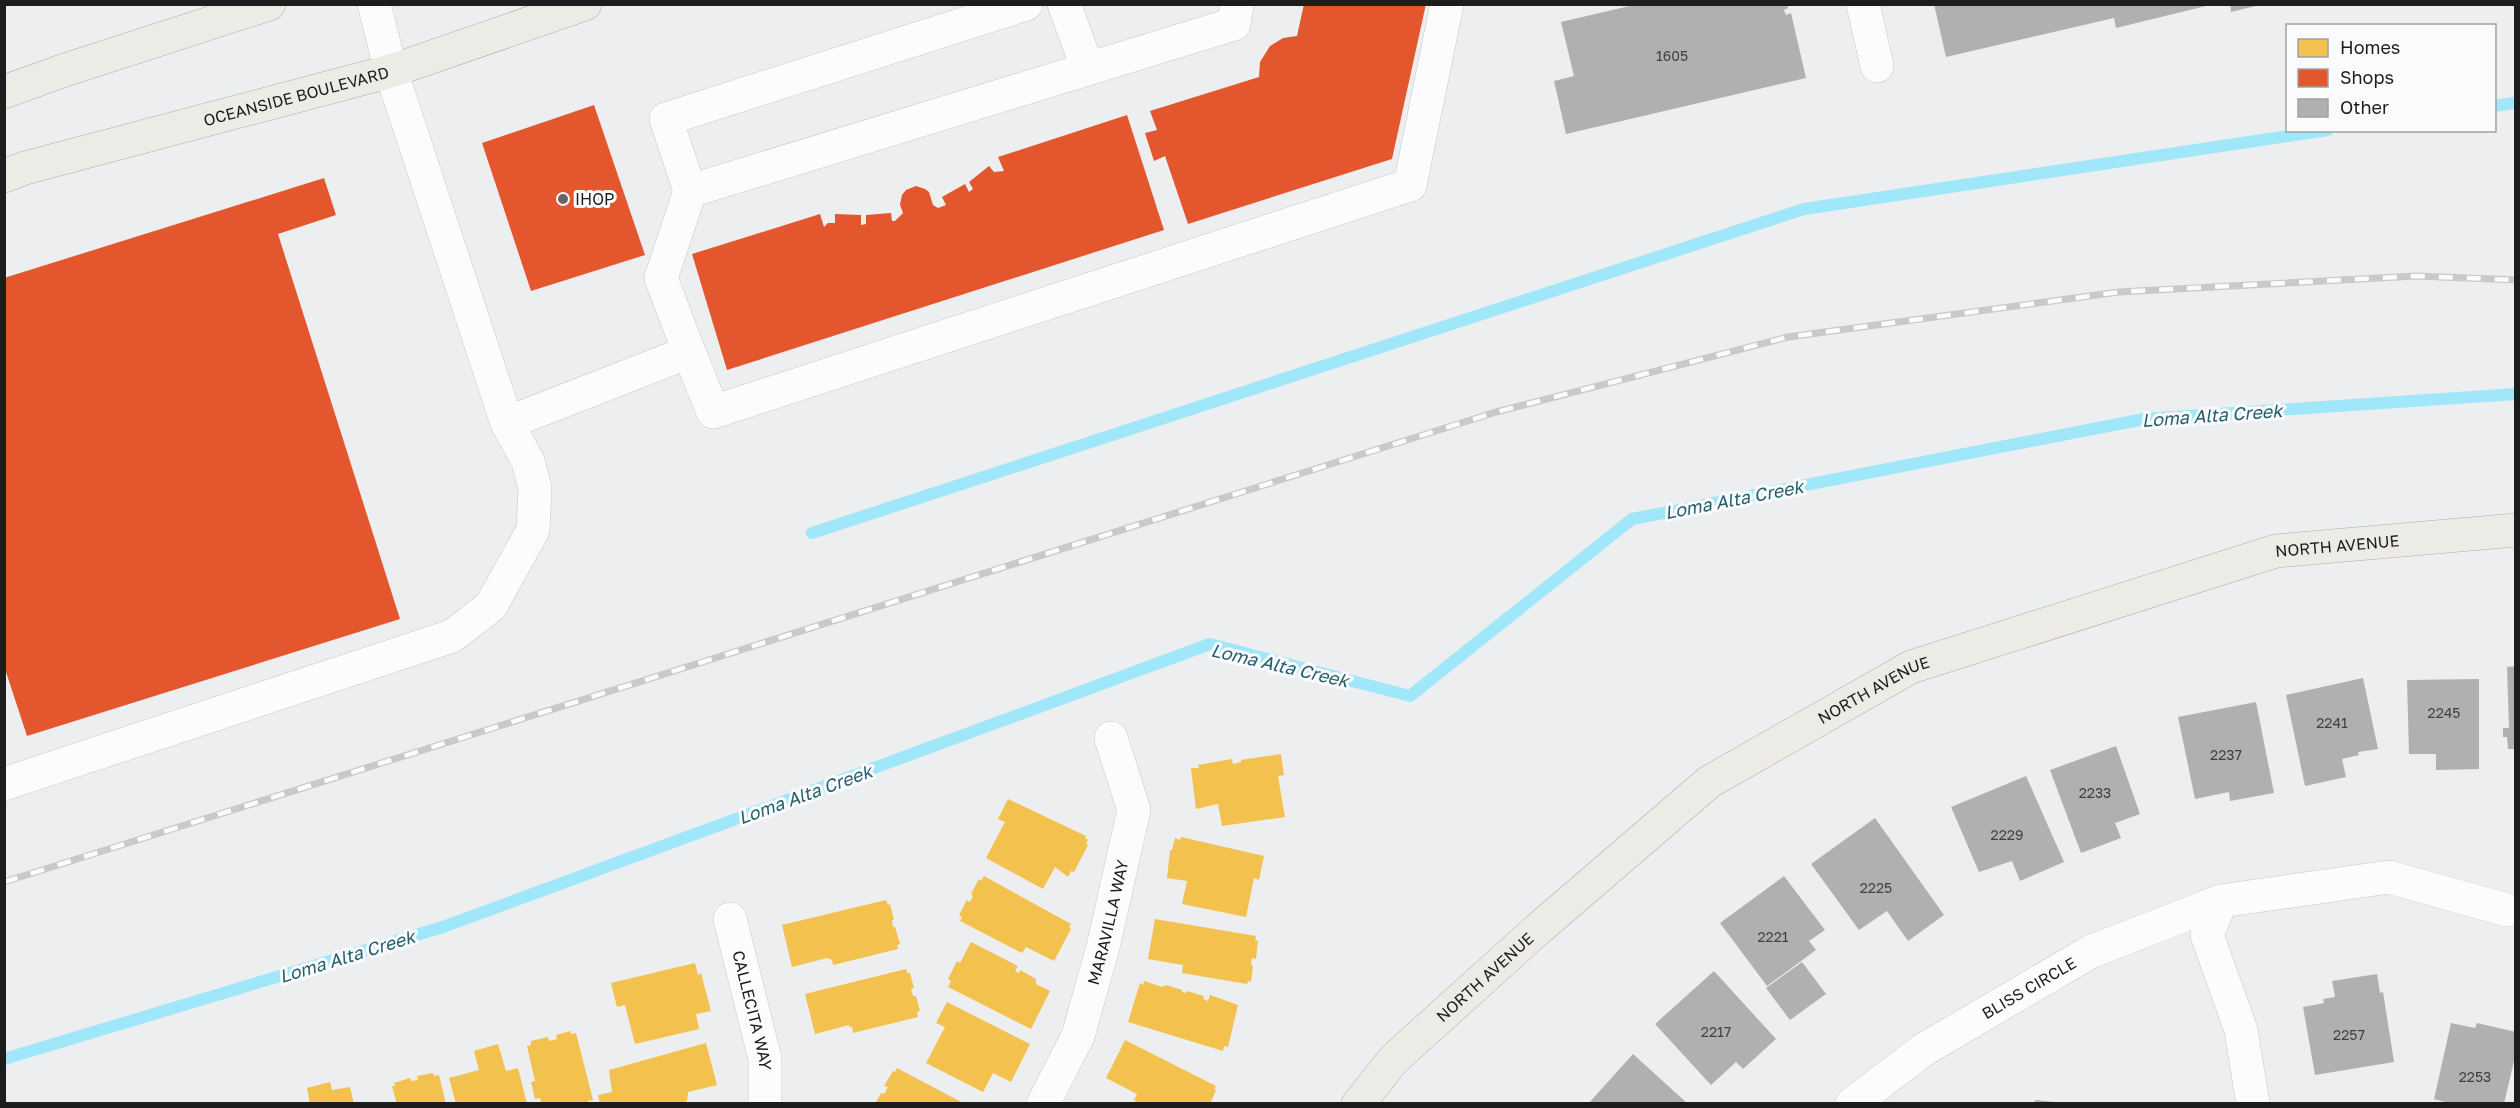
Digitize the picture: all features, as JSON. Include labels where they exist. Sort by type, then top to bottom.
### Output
[{"type":"main road","points":[[4,92],[269,4]]},
{"type":"main road","name":"OCEANSIDE BOULEVARD","points":[[4,176],[25,168],[391,71],[585,4]]},
{"type":"main road","name":"NORTH AVENUE","points":[[1358,1104],[1394,1059],[1537,930],[1709,782],[1911,667],[2276,551],[2516,530]]},
{"type":"street","points":[[4,784],[452,636],[491,606],[533,530],[535,488],[528,461],[507,423],[391,71],[374,4]]},
{"type":"street","points":[[1026,4],[666,119],[690,191],[661,278],[713,411],[1410,185],[1447,4]]},
{"type":"street","points":[[1064,4],[1088,69]]},
{"type":"street","points":[[690,191],[1234,24],[1237,4]]},
{"type":"street","points":[[1863,4],[1877,66]]},
{"type":"street","points":[[507,423],[688,352]]},
{"type":"street","name":"MARAVILLA WAY","points":[[1043,1104],[1078,1036],[1103,947],[1134,810],[1111,738]]},
{"type":"street","name":"BLISS CIRCLE","points":[[1852,1104],[1923,1050],[2090,952],[2221,901],[2389,877],[2507,910]]},
{"type":"street","points":[[2221,901],[2206,935],[2241,1030],[2253,1104]]},
{"type":"street","name":"CALLECITA WAY","points":[[730,919],[765,1059],[765,1104]]},
{"type":"building: Homes","points":[[1281,754],[1284,775],[1278,776],[1285,817],[1222,826],[1218,804],[1196,809],[1191,768],[1232,759],[1233,764],[1241,760]]},
{"type":"building: Homes","points":[[1008,799],[1086,836],[1088,845],[1074,872],[1071,871],[1068,877],[1055,867],[1043,889],[986,858],[1005,822],[998,819]]},
{"type":"building: Homes","points":[[1181,837],[1264,856],[1259,880],[1254,878],[1246,917],[1182,904],[1187,881],[1167,878],[1170,850],[1172,850],[1175,838],[1180,840]]},
{"type":"building: Homes","points":[[984,876],[1071,924],[1069,927],[1071,929],[1054,961],[1026,947],[1022,953],[960,921],[962,917],[959,915],[967,900],[970,902],[973,896],[971,894],[979,879],[981,881]]},
{"type":"building: Homes","points":[[886,900],[888,905],[890,904],[894,920],[892,920],[893,927],[895,927],[900,944],[897,945],[898,949],[833,965],[832,960],[827,958],[792,967],[782,925]]},
{"type":"building: Homes","points":[[1155,919],[1256,936],[1255,940],[1258,941],[1256,959],[1252,958],[1251,982],[1248,981],[1247,984],[1182,973],[1183,965],[1148,959]]},
{"type":"building: Homes","points":[[971,942],[1018,966],[1015,971],[1019,973],[1020,970],[1036,979],[1036,984],[1050,991],[1031,1029],[948,987],[951,981],[948,979],[957,961],[960,963]]},
{"type":"building: Homes","points":[[695,963],[698,975],[701,973],[711,1011],[696,1014],[699,1029],[635,1044],[625,1005],[617,1007],[611,983]]},
{"type":"building: Homes","points":[[906,969],[907,973],[910,973],[914,988],[911,989],[913,996],[916,996],[920,1011],[917,1012],[918,1017],[853,1033],[849,1025],[815,1034],[805,994]]},
{"type":"building: Homes","points":[[1144,981],[1204,996],[1203,999],[1208,1001],[1210,995],[1238,1005],[1228,1047],[1224,1046],[1223,1051],[1128,1022],[1140,983],[1143,985]]},
{"type":"building: Homes","points":[[947,1002],[1030,1044],[1011,1082],[993,1073],[983,1092],[926,1063],[945,1027],[936,1023]]},
{"type":"building: Homes","points":[[571,1031],[571,1034],[576,1033],[593,1100],[588,1101],[588,1104],[541,1104],[540,1098],[535,1099],[531,1082],[535,1081],[527,1046],[531,1045],[531,1041],[548,1037],[549,1041],[557,1039],[556,1035]]},
{"type":"building: Homes","points":[[1125,1040],[1216,1086],[1210,1104],[1140,1104],[1134,1100],[1137,1094],[1106,1078]]},
{"type":"building: Homes","points":[[706,1043],[717,1085],[688,1092],[687,1101],[678,1104],[600,1104],[598,1095],[612,1092],[609,1070]]},
{"type":"building: Homes","points":[[498,1044],[506,1071],[518,1068],[527,1104],[456,1104],[449,1078],[479,1070],[474,1051]]},
{"type":"building: Homes","points":[[897,1068],[965,1104],[875,1104],[881,1093],[884,1094],[888,1087],[884,1086]]},
{"type":"building: Homes","points":[[433,1073],[434,1076],[439,1075],[446,1104],[397,1104],[392,1086],[395,1086],[394,1083],[410,1078],[411,1081],[418,1080],[417,1076]]},
{"type":"building: Homes","points":[[330,1082],[332,1090],[350,1087],[354,1104],[310,1104],[307,1088]]},
{"type":"building: Shops","points":[[1304,4],[1426,4],[1392,159],[1188,224],[1165,156],[1154,161],[1145,133],[1157,130],[1150,111],[1259,77],[1260,62],[1270,46],[1283,38],[1297,36]]},
{"type":"building: Shops","name":"IHOP","points":[[594,105],[645,255],[531,291],[482,143]]},
{"type":"building: Shops","points":[[1127,115],[1164,230],[727,370],[692,254],[820,214],[824,227],[828,223],[835,223],[835,214],[861,215],[861,225],[866,224],[866,215],[891,213],[892,221],[895,221],[903,213],[900,205],[902,195],[906,190],[916,186],[929,192],[933,205],[938,208],[946,205],[942,197],[965,184],[969,192],[973,189],[969,182],[989,166],[994,172],[1004,171],[998,157]]},
{"type":"building: Shops","points":[[324,178],[336,215],[278,234],[400,619],[27,736],[4,666],[4,278]]},
{"type":"building: Other","points":[[1638,4],[1788,4],[1788,8],[1784,10],[1786,15],[1791,13],[1806,78],[1566,134],[1554,81],[1574,76],[1561,22]]},
{"type":"building: Other","points":[[1934,4],[2210,5],[2116,28],[2114,18],[1946,57]]},
{"type":"building: Other","points":[[2230,4],[2260,4],[2260,5],[2231,12]]},
{"type":"building: Other","points":[[2516,666],[2516,749],[2508,749],[2507,737],[2503,737],[2503,728],[2509,728],[2507,667]]},
{"type":"building: Other","points":[[2363,678],[2378,749],[2358,752],[2359,755],[2342,759],[2346,777],[2305,786],[2286,695]]},
{"type":"building: Other","points":[[2479,679],[2479,769],[2436,770],[2436,754],[2409,754],[2407,680]]},
{"type":"building: Other","points":[[2256,702],[2274,793],[2230,801],[2229,792],[2195,799],[2178,717]]},
{"type":"building: Other","points":[[2116,746],[2140,814],[2115,823],[2121,838],[2081,853],[2050,770]]},
{"type":"building: Other","points":[[2026,776],[2064,862],[2020,881],[2012,861],[1979,872],[1951,807]]},
{"type":"building: Other","points":[[1875,818],[1944,915],[1908,941],[1887,911],[1859,930],[1811,864]]},
{"type":"building: Other","points":[[1784,876],[1825,930],[1809,941],[1816,950],[1767,986],[1720,923]]},
{"type":"building: Other","points":[[1802,962],[1826,994],[1790,1020],[1766,988]]},
{"type":"building: Other","points":[[1714,971],[1776,1039],[1743,1069],[1736,1062],[1711,1085],[1655,1024]]},
{"type":"building: Other","points":[[2377,974],[2380,993],[2383,992],[2394,1062],[2315,1075],[2303,1007],[2324,1003],[2323,999],[2335,997],[2332,981]]},
{"type":"building: Other","points":[[2451,1023],[2475,1028],[2477,1023],[2516,1032],[2516,1052],[2504,1104],[2452,1104],[2434,1099]]},
{"type":"building: Other","points":[[1633,1054],[1688,1104],[1588,1104]]},
{"type":"building: Other","points":[[2035,1100],[2056,1102],[2056,1104],[2034,1104]]},
{"type":"waterway","points":[[2496,106],[2514,103]]},
{"type":"waterway","points":[[812,533],[1804,209],[2315,132]]},
{"type":"waterway","name":"Loma Alta Creek","points":[[4,1059],[443,927],[1210,644],[1410,696],[1632,519],[2144,419],[2516,394]]},
{"type":"railway","points":[[4,882],[1496,412],[1788,337],[2119,292],[2416,276],[2516,280]]},
{"type":"place","name":"IHOP","points":[[563,199]]}]
